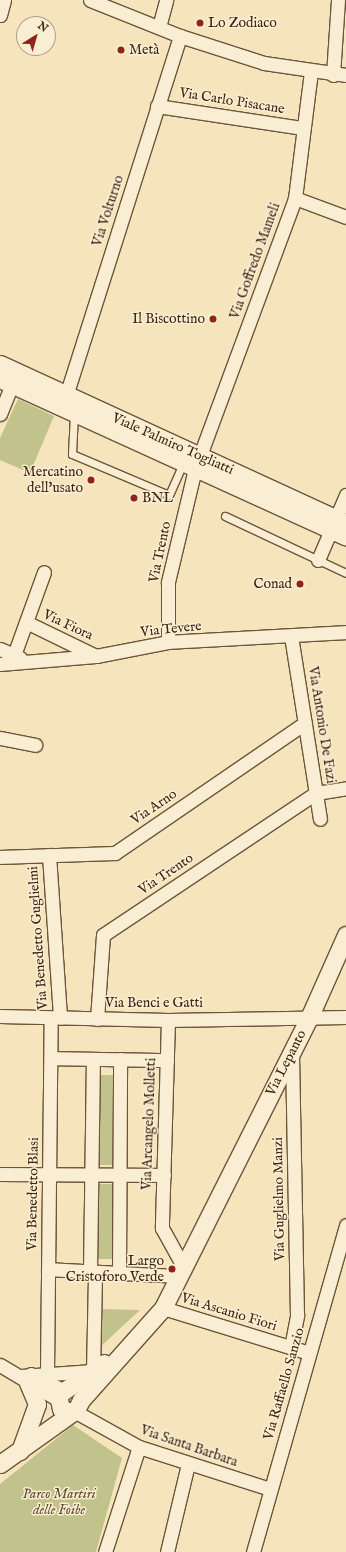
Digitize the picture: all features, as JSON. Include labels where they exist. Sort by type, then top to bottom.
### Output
[{"type":"street","points":[[0,15],[4,0]]},
{"type":"street","points":[[159,27],[166,0]]},
{"type":"street","points":[[97,2],[180,36],[264,63],[340,75],[338,0]]},
{"type":"street","name":"Via Volturno","points":[[67,405],[180,36]]},
{"type":"street","name":"Via Goffredo Mameli","points":[[193,463],[295,198],[311,71]]},
{"type":"street","name":"Via Carlo Pisacane","points":[[158,106],[303,128]]},
{"type":"street","points":[[295,198],[346,217]]},
{"type":"street","name":"Viale Palmiro Togliatti","points":[[0,364],[67,405]]},
{"type":"street","points":[[0,414],[6,381]]},
{"type":"street","name":"Viale Palmiro Togliatti","points":[[6,381],[67,405],[193,463],[340,527]]},
{"type":"street","name":"Via Trento","points":[[168,642],[168,582],[193,463]]},
{"type":"street","points":[[318,560],[340,527],[346,495]]},
{"type":"street","points":[[14,655],[44,572]]},
{"type":"street","name":"Via Fiora","points":[[26,622],[96,656]]},
{"type":"street","name":"Via Tevere","points":[[0,664],[31,663],[96,656],[168,642],[346,632]]},
{"type":"street","name":"Via Antonio De Fazi","points":[[291,636],[320,819]]},
{"type":"street","points":[[0,649],[31,663]]},
{"type":"street","name":"Via Arno","points":[[0,857],[115,853],[305,723]]},
{"type":"street","points":[[0,738],[35,745]]},
{"type":"street","points":[[316,793],[346,788]]},
{"type":"street","name":"Via Trento","points":[[97,1019],[103,935],[316,793]]},
{"type":"street","name":"Via Benedetto Guglielmi","points":[[49,855],[55,1018]]},
{"type":"street","name":"Via Lepanto","points":[[180,1271],[223,1190],[292,1051],[346,935]]},
{"type":"street","name":"Via Benci e Gatti","points":[[0,1016],[168,1020],[346,1017]]},
{"type":"street","name":"Via Benedetto Blasi","points":[[47,1372],[50,1058],[55,1018]]},
{"type":"street","name":"Via Arcangelo Molletti","points":[[168,1020],[162,1228],[180,1271]]},
{"type":"street","name":"Via Guglielmo Manzi","points":[[290,1347],[297,1315],[292,1051]]},
{"type":"street","points":[[50,1058],[167,1060]]},
{"type":"street","points":[[93,1059],[91,1173],[93,1371]]},
{"type":"street","points":[[119,1273],[120,1059]]},
{"type":"street","points":[[0,1174],[49,1172],[164,1175]]},
{"type":"street","name":"Via Raffaello Sanzio","points":[[253,1552],[346,1225]]},
{"type":"street","points":[[0,1464],[20,1451],[77,1407],[125,1349],[163,1308],[180,1271],[119,1273],[48,1269]]},
{"type":"street","name":"Via Ascanio Fiori","points":[[163,1308],[309,1353]]},
{"type":"street","points":[[20,1451],[61,1395],[125,1349]]},
{"type":"street","points":[[0,1365],[61,1395]]},
{"type":"street","points":[[26,1378],[47,1372],[93,1371]]},
{"type":"street","points":[[20,1451],[26,1427],[37,1404],[26,1378]]},
{"type":"street","points":[[61,1395],[64,1412],[77,1407]]},
{"type":"street","name":"Via Santa Barbara","points":[[77,1407],[101,1425],[139,1447],[188,1464],[270,1489]]},
{"type":"street","points":[[105,1552],[139,1447]]},
{"type":"street","points":[[167,1552],[188,1464]]},
{"type":"lane","points":[[67,405],[72,454],[169,495],[193,463]]},
{"type":"lane","points":[[225,516],[346,573]]},
{"type":"green space","points":[[18,399],[54,416],[30,473],[0,460],[0,438]]},
{"type":"green space","points":[[99,1075],[114,1075],[114,1165],[99,1165]]},
{"type":"green space","points":[[97,1184],[113,1184],[113,1259],[97,1259]]},
{"type":"green space","points":[[100,1309],[140,1310],[98,1349]]},
{"type":"green space","name":"Parco Martiri delle Foibe","points":[[73,1425],[122,1458],[96,1552],[0,1552],[0,1484]]},
{"type":"place","name":"Lo Zodiaco","points":[[200,23]]},
{"type":"place","name":"Metà","points":[[121,50]]},
{"type":"place","name":"Il Biscottino","points":[[213,319]]},
{"type":"place","name":"Mercatino dell'usato","points":[[91,480]]},
{"type":"place","name":"BNL","points":[[134,498]]},
{"type":"place","name":"Conad","points":[[300,584]]},
{"type":"place","name":"Largo Cristoforo Verde","points":[[172,1269]]}]
